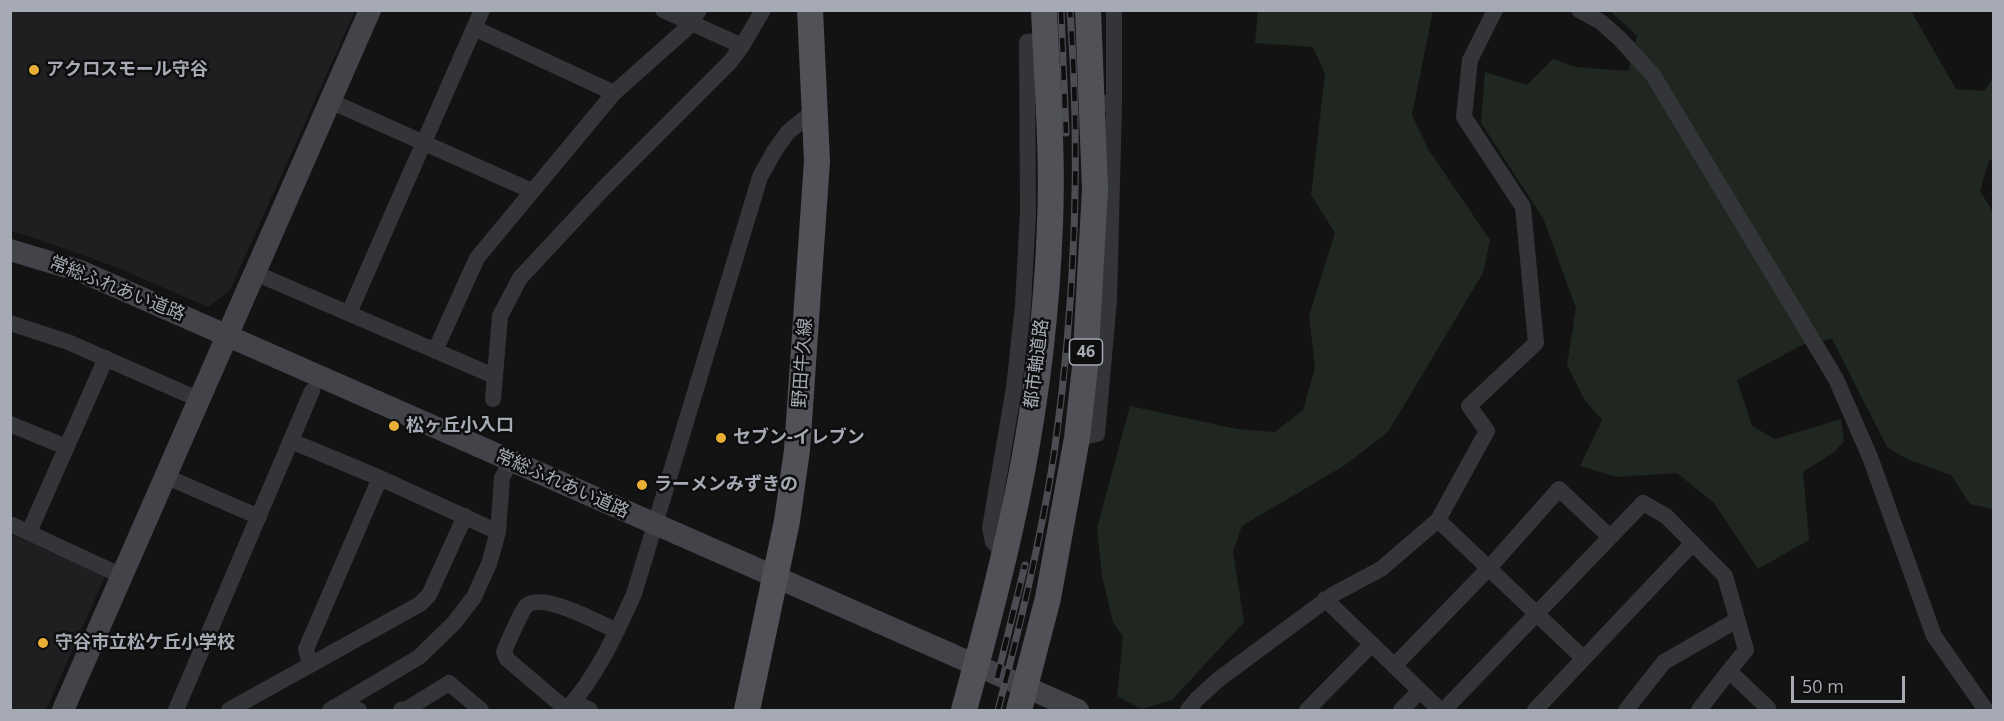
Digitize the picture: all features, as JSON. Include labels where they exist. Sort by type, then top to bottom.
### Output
[{"type":"main road","name":"野田牛久線","points":[[747,711],[787,521],[797,450],[817,161],[809,32],[810,10]]},
{"type":"main road","name":"都市軸道路","points":[[964,711],[989,619],[1021,477],[1035,392],[1045,302],[1050,223],[1044,10]]},
{"type":"main road","name":"46","points":[[1023,699],[1048,598],[1077,438],[1085,367],[1095,189],[1103,103],[1088,10]]},
{"type":"street","points":[[63,711],[370,10]]},
{"type":"street","points":[[349,313],[482,10]]},
{"type":"street","points":[[663,10],[695,17],[742,46]]},
{"type":"street","points":[[493,399],[500,316],[520,278],[604,188],[730,62],[763,10]]},
{"type":"street","points":[[1103,103],[1114,10]]},
{"type":"street","points":[[1188,711],[1197,699],[1219,679],[1325,599],[1381,569],[1438,520],[1487,431],[1469,406],[1536,343],[1523,207],[1464,117],[1470,60],[1495,10]]},
{"type":"street","points":[[1579,10],[1607,28],[1653,75],[1836,379],[1870,457],[1934,636],[1986,711]]},
{"type":"street","points":[[435,351],[477,258],[614,93],[645,67],[695,17]]},
{"type":"street","points":[[474,28],[614,93]]},
{"type":"street","points":[[330,101],[532,191]]},
{"type":"street","points":[[569,707],[603,657],[634,594],[760,177],[774,150],[788,132],[815,110]]},
{"type":"street","name":"常総ふれあい道路","points":[[10,250],[80,271],[976,666],[1023,699],[1078,711]]},
{"type":"street","points":[[255,273],[494,376]]},
{"type":"street","points":[[10,323],[68,342],[200,400]]},
{"type":"street","points":[[29,532],[106,358]]},
{"type":"street","points":[[176,711],[312,391]]},
{"type":"street","points":[[10,424],[66,447]]},
{"type":"street","points":[[291,441],[380,478],[498,532]]},
{"type":"street","points":[[332,709],[419,657],[454,623],[474,597],[489,564],[498,532],[502,478],[511,460]]},
{"type":"street","points":[[167,477],[259,517]]},
{"type":"street","points":[[310,664],[306,649],[380,478]]},
{"type":"street","points":[[1394,666],[1489,568],[1559,489],[1610,537]]},
{"type":"street","points":[[1325,599],[1442,711],[1643,503],[1666,516],[1725,576],[1746,650],[1699,711]]},
{"type":"street","points":[[229,711],[420,604],[429,595],[465,516]]},
{"type":"street","points":[[1438,520],[1583,658]]},
{"type":"street","points":[[10,524],[122,576]]},
{"type":"street","points":[[1534,711],[1693,543]]},
{"type":"street","points":[[590,711],[569,707],[507,658],[504,652],[526,606],[534,601],[558,605],[617,631]]},
{"type":"street","points":[[1626,711],[1664,662],[1737,620]]},
{"type":"street","points":[[1307,711],[1372,644]]},
{"type":"street","points":[[1729,671],[1768,708],[1767,711]]},
{"type":"street","points":[[400,711],[408,709],[449,683],[481,711]]},
{"type":"street","points":[[1401,711],[1420,691]]},
{"type":"street","points":[[332,709],[359,711]]},
{"type":"shaded area","points":[[11,10],[355,11],[230,290],[208,307],[113,266],[11,231]]},
{"type":"shaded area","points":[[1258,11],[1433,11],[1412,115],[1428,149],[1490,240],[1483,273],[1388,432],[1345,465],[1242,526],[1233,551],[1244,622],[1172,700],[1142,709],[1117,696],[1123,637],[1113,622],[1102,576],[1097,528],[1130,406],[1237,429],[1275,432],[1303,410],[1315,368],[1309,316],[1335,233],[1311,195],[1325,74],[1313,47],[1255,43]]},
{"type":"shaded area","points":[[1610,11],[1911,11],[1956,89],[1984,91],[1993,78],[1993,158],[1989,161],[1980,191],[1994,214],[1993,509],[1970,504],[1951,475],[1907,459],[1887,447],[1832,339],[1804,344],[1737,380],[1752,426],[1775,439],[1841,419],[1844,441],[1834,452],[1803,472],[1809,540],[1758,569],[1714,503],[1677,473],[1617,477],[1580,466],[1602,420],[1584,399],[1567,365],[1576,308],[1543,218],[1481,123],[1485,72],[1527,85],[1553,59],[1576,67],[1628,71],[1637,36]]},
{"type":"shaded area","name":"守谷市立松ケ丘小学校","points":[[10,534],[105,576],[46,710],[11,710]]},
{"type":"railway","points":[[1061,10],[1066,133]]},
{"type":"railway","points":[[998,710],[1043,518],[1054,454],[1067,343],[1075,177],[1070,10]]},
{"type":"railway","points":[[997,678],[1025,565]]},
{"type":"place","name":"アクロスモール守谷","points":[[34,70]]},
{"type":"place","name":"松ヶ丘小入口","points":[[394,426]]},
{"type":"place","name":"セブン-イレブン","points":[[721,438]]},
{"type":"place","name":"ラーメンみずきの","points":[[642,485]]},
{"type":"place","name":"守谷市立松ケ丘小学校","points":[[43,643]]}]
